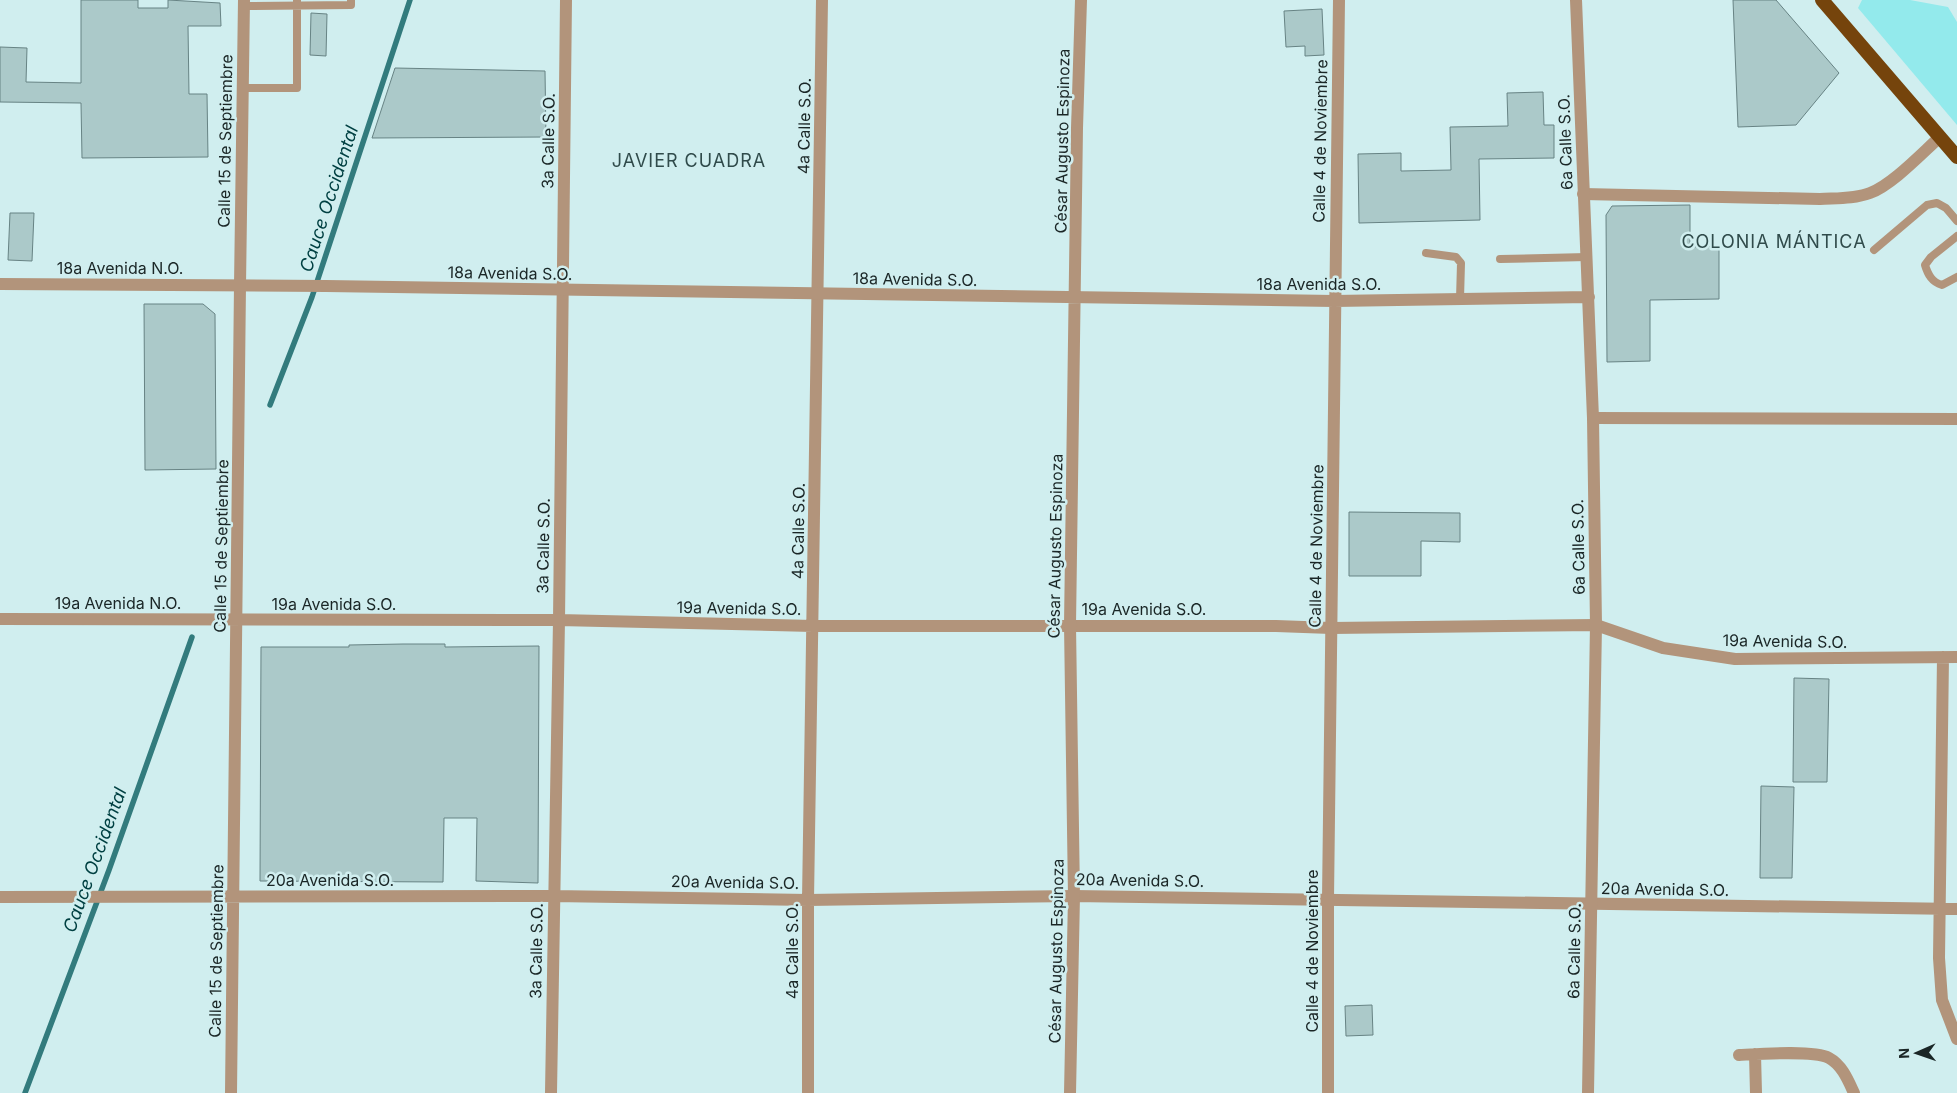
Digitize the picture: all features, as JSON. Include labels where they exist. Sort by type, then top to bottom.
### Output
[{"type":"highway","points":[[1822,0],[1957,157]]},
{"type":"street","name":"3a Calle S.O.","points":[[551,1093],[559,620],[566,0]]},
{"type":"street","name":"4a Calle S.O.","points":[[808,1093],[808,900],[822,0]]},
{"type":"street","name":"César Augusto Espinoza","points":[[1070,1093],[1074,896],[1070,626],[1077,128],[1081,0]]},
{"type":"street","name":"Calle 4 de Noviembre","points":[[1328,1093],[1328,899],[1338,0]]},
{"type":"street","name":"6a Calle S.O.","points":[[1576,0],[1593,418],[1596,625],[1588,1093]]},
{"type":"street","name":"Calle 15 de Septiembre","points":[[231,1093],[244,3]]},
{"type":"street","points":[[1583,194],[1820,199],[1848,197],[1870,193],[1888,183],[1940,137]]},
{"type":"street","name":"18a Avenida N.O.","points":[[0,284],[240,285]]},
{"type":"street","name":"18a Avenida S.O.","points":[[240,285],[1334,301],[1589,296]]},
{"type":"street","points":[[1593,418],[1957,420]]},
{"type":"street","name":"19a Avenida N.O.","points":[[0,619],[236,620]]},
{"type":"street","name":"19a Avenida S.O.","points":[[236,620],[559,620],[813,626],[1276,626],[1331,628],[1596,625],[1663,648],[1735,659],[1957,657]]},
{"type":"street","points":[[1943,658],[1939,958],[1942,1000],[1957,1039]]},
{"type":"street","name":"20a Avenida S.O.","points":[[0,897],[553,896],[808,900],[1074,896],[1957,909]]},
{"type":"street","points":[[1739,1054],[1814,1054],[1829,1058],[1840,1066],[1854,1093]]},
{"type":"street","points":[[1755,1054],[1756,1093]]},
{"type":"lane","points":[[244,3],[351,5],[351,0]]},
{"type":"lane","points":[[242,88],[297,88],[297,3]]},
{"type":"lane","points":[[1874,250],[1927,205],[1937,203],[1946,208],[1957,221]]},
{"type":"lane","points":[[1957,236],[1931,257],[1925,265],[1928,274],[1935,283],[1942,285],[1957,277]]},
{"type":"lane","points":[[1426,254],[1456,257],[1461,263],[1460,299]]},
{"type":"lane","points":[[1500,259],[1587,257]]},
{"type":"shaded area","points":[[1862,0],[1910,0],[1948,7],[1957,22],[1957,125],[1858,8]]},
{"type":"building","points":[[81,0],[138,0],[138,8],[168,8],[168,0],[220,3],[221,26],[188,26],[189,94],[207,94],[208,157],[82,158],[81,103],[0,102],[0,47],[27,48],[26,82],[81,83]]},
{"type":"building","points":[[1733,0],[1776,0],[1839,73],[1796,125],[1738,127]]},
{"type":"building","points":[[1322,9],[1324,55],[1305,56],[1305,46],[1286,47],[1284,11]]},
{"type":"building","points":[[311,13],[327,14],[326,56],[310,55]]},
{"type":"building","points":[[395,68],[545,71],[546,137],[372,138]]},
{"type":"building","points":[[1543,92],[1544,125],[1554,125],[1554,158],[1479,159],[1480,220],[1359,223],[1358,154],[1401,153],[1401,171],[1451,170],[1450,127],[1508,126],[1507,93]]},
{"type":"building","points":[[1690,205],[1690,247],[1719,246],[1719,299],[1650,300],[1650,361],[1607,362],[1606,215],[1612,206]]},
{"type":"building","points":[[10,213],[34,213],[32,261],[8,260]]},
{"type":"building","points":[[144,304],[203,304],[215,314],[216,469],[145,470]]},
{"type":"building","points":[[1349,512],[1460,513],[1460,542],[1421,541],[1421,576],[1349,576]]},
{"type":"building","points":[[445,644],[445,647],[539,646],[538,883],[476,881],[477,818],[444,818],[443,882],[260,881],[261,647],[349,647],[349,645]]},
{"type":"building","points":[[1794,678],[1829,679],[1827,782],[1793,782]]},
{"type":"building","points":[[1761,786],[1794,787],[1792,878],[1760,878]]},
{"type":"building","points":[[1372,1005],[1373,1035],[1346,1036],[1345,1006]]},
{"type":"waterway","name":"Cauce Occidental","points":[[270,405],[312,297],[410,0]]},
{"type":"waterway","name":"Cauce Occidental","points":[[25,1093],[109,870],[192,637]]},
{"type":"district","name":"JAVIER CUADRA","points":[[689,161]]},
{"type":"district","name":"COLONIA MÁNTICA","points":[[1774,242]]}]
